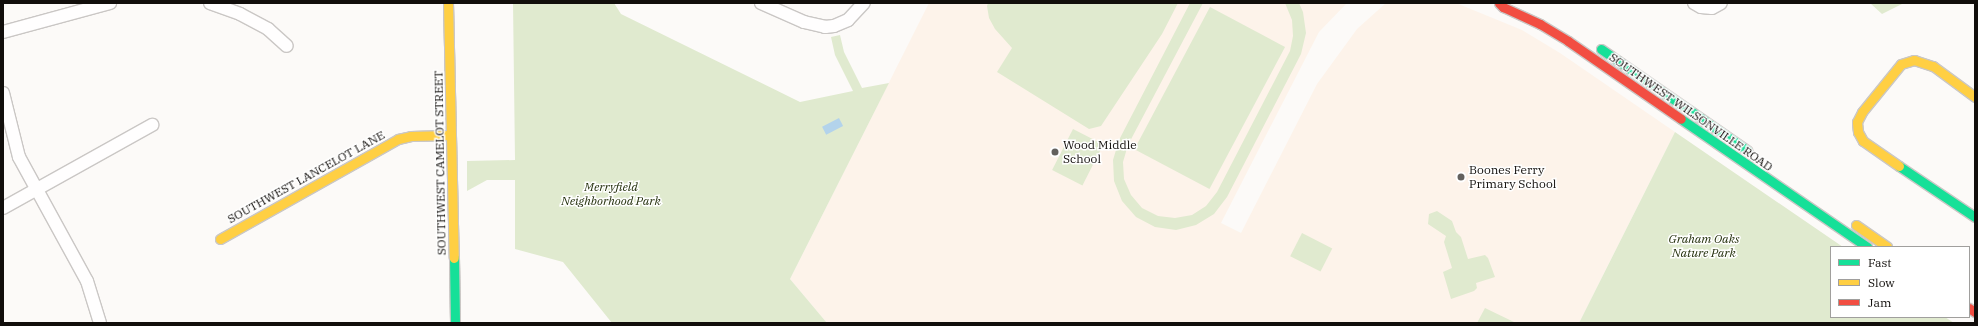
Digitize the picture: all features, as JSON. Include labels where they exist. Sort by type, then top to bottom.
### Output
[{"type":"street","points":[[3,32],[110,3]]},
{"type":"street","points":[[210,3],[240,14],[268,29],[287,46]]},
{"type":"street","name":"SOUTHWEST CAMELOT STREET","points":[[448,3],[455,323]]},
{"type":"street","points":[[760,3],[804,22],[825,27],[834,26],[848,20],[864,3]]},
{"type":"street","name":"SOUTHWEST WILSONVILLE ROAD","points":[[1499,3],[1503,7],[1540,24],[1568,41],[1866,246]]},
{"type":"street","points":[[1694,3],[1701,7],[1712,8],[1721,3]]},
{"type":"street","name":"SOUTHWEST WILSONVILLE ROAD","points":[[1591,43],[1753,154]]},
{"type":"street","points":[[1975,97],[1933,66],[1914,60],[1901,64],[1862,112],[1858,122],[1858,132],[1863,141],[1870,147],[1975,217]]},
{"type":"street","points":[[3,93],[18,157],[87,281],[95,321]]},
{"type":"street","points":[[3,208],[152,125]]},
{"type":"street","name":"SOUTHWEST LANCELOT LANE","points":[[220,238],[398,139],[411,136],[451,135]]},
{"type":"street","points":[[1849,220],[1887,246]]},
{"type":"shaded area","points":[[929,3],[1347,3],[1319,32],[1221,223],[1241,233],[1317,84],[1357,29],[1386,3],[1456,3],[1522,30],[1560,53],[1675,132],[1579,323],[827,323],[790,279]]},
{"type":"green space","name":"Merryfield Neighborhood Park","points":[[513,3],[614,3],[621,14],[800,102],[853,91],[835,55],[831,37],[840,35],[844,52],[862,88],[889,83],[790,279],[827,323],[612,323],[563,262],[515,249],[515,180],[487,180],[467,191],[467,161],[515,160]]},
{"type":"green space","points":[[988,3],[1178,3],[1162,34],[1101,126],[1089,129],[997,72],[1012,48],[995,29],[989,18]]},
{"type":"green space","points":[[1190,3],[1203,3],[1128,145],[1123,162],[1124,179],[1131,195],[1142,208],[1158,216],[1175,218],[1192,215],[1206,206],[1217,192],[1290,51],[1293,36],[1292,20],[1285,3],[1299,3],[1303,12],[1306,33],[1301,54],[1227,197],[1214,214],[1196,225],[1176,230],[1155,227],[1136,217],[1122,201],[1114,181],[1113,160],[1119,140]]},
{"type":"green space","points":[[1870,3],[1904,3],[1882,14]]},
{"type":"green space","points":[[1210,7],[1285,47],[1209,189],[1134,149]]},
{"type":"green space","points":[[1073,129],[1103,144],[1082,185],[1052,170]]},
{"type":"green space","name":"Graham Oaks Nature Park","points":[[1675,132],[1842,246],[1830,246],[1830,318],[1946,318],[1954,323],[1579,323]]},
{"type":"green space","points":[[1437,211],[1452,221],[1456,232],[1461,237],[1468,259],[1485,255],[1488,258],[1495,277],[1476,283],[1477,288],[1474,291],[1451,299],[1443,272],[1452,268],[1444,242],[1446,236],[1428,224],[1429,214]]},
{"type":"green space","points":[[1302,233],[1332,248],[1320,272],[1290,256]]},
{"type":"green space","points":[[1485,308],[1516,323],[1477,323]]},
{"type":"water","points":[[839,118],[843,126],[826,135],[822,127]]},
{"type":"traffic: fast","points":[[1601,49],[1747,150]]},
{"type":"traffic: fast","points":[[1681,119],[1866,246]]},
{"type":"traffic: fast","points":[[1899,166],[1975,217]]},
{"type":"traffic: fast","points":[[454,258],[455,323]]},
{"type":"traffic: slow","points":[[448,3],[454,258]]},
{"type":"traffic: slow","points":[[1899,166],[1863,141],[1858,132],[1857,122],[1862,112],[1901,64],[1914,60],[1933,66],[1975,97]]},
{"type":"traffic: slow","points":[[220,239],[398,139],[411,136],[451,135]]},
{"type":"traffic: slow","points":[[1856,225],[1886,246]]},
{"type":"traffic: jam","points":[[1499,3],[1503,7],[1540,24],[1568,41],[1681,119]]},
{"type":"traffic: jam","points":[[1970,309],[1975,312]]},
{"type":"place","name":"Wood Middle School","points":[[1055,152]]},
{"type":"place","name":"Boones Ferry Primary School","points":[[1461,177]]}]
